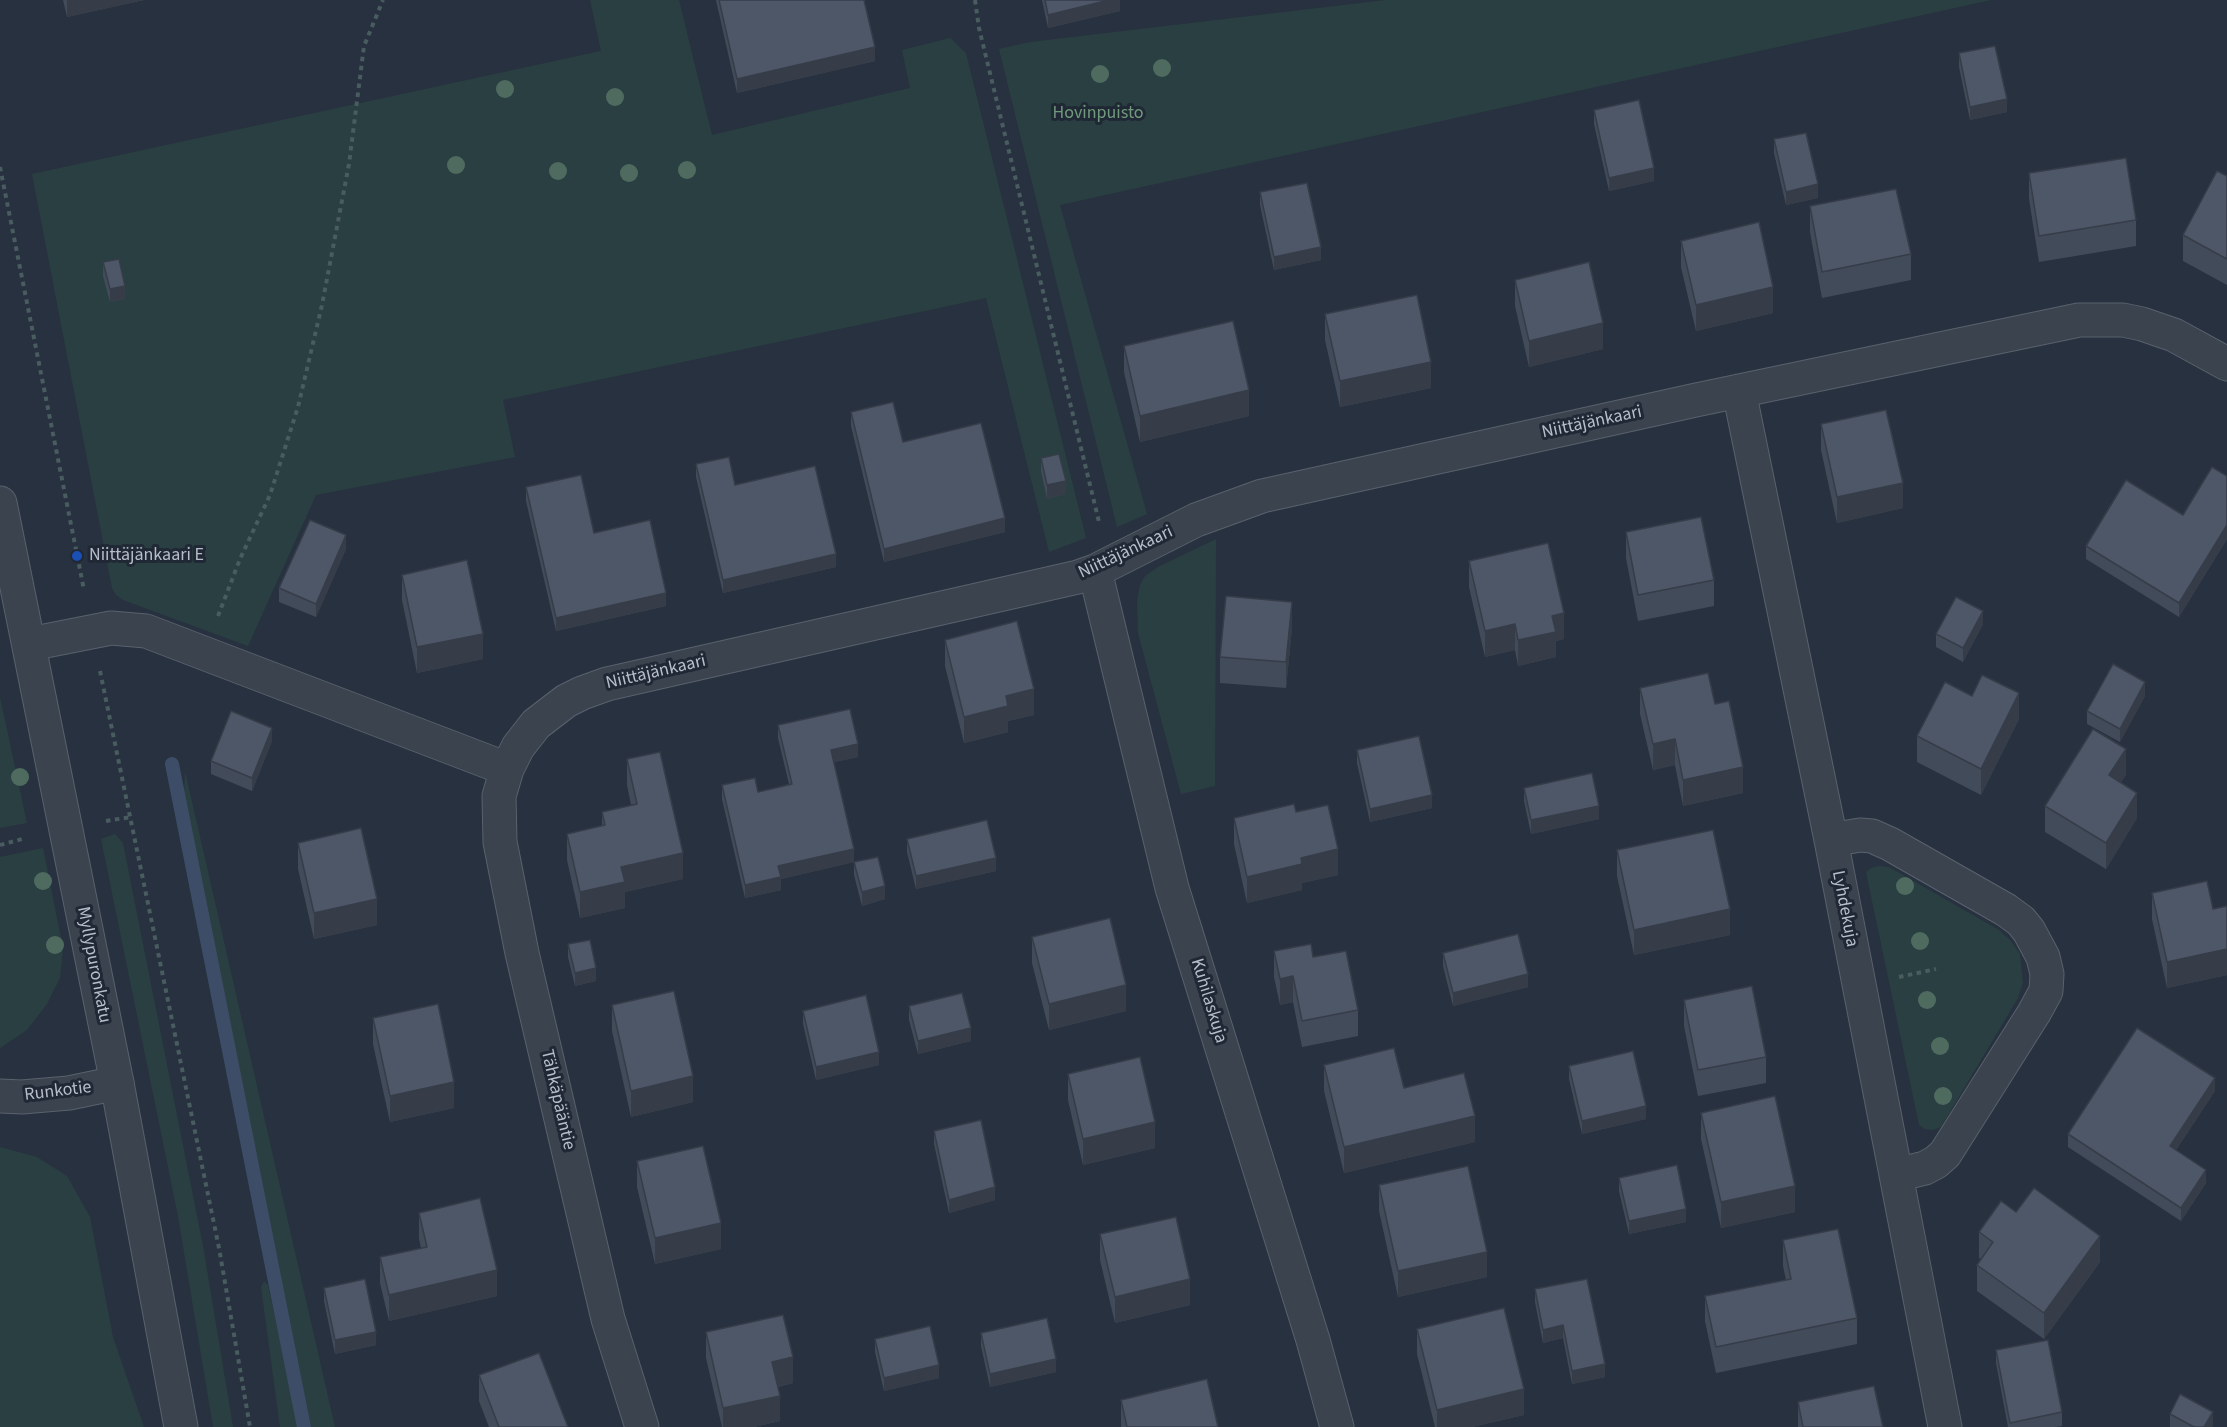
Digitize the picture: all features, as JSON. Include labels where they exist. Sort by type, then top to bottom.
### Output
[{"type":"street","name":"Niittäjänkaari","points":[[507,769],[526,736],[548,713],[582,693],[607,684],[1057,583],[1102,567],[1197,520],[1262,496],[1739,391],[2050,326],[2100,319],[2123,320],[2174,334],[2227,364]]},
{"type":"street","name":"Lyhdekuja","points":[[1739,391],[1831,840],[1945,1427]]},
{"type":"street","name":"Myllypuronkatu","points":[[0,503],[117,1083],[181,1427]]},
{"type":"street","name":"Kuhilaskuja","points":[[1102,567],[1172,888],[1313,1340],[1336,1427]]},
{"type":"street","points":[[30,644],[111,628],[146,632],[507,769]]},
{"type":"street","name":"Tähkäpääntie","points":[[507,769],[498,806],[500,842],[522,953],[608,1319],[642,1427]]},
{"type":"street","points":[[1831,840],[1860,835],[1872,836],[2006,910],[2030,931],[2043,957],[2047,974],[2046,991],[2034,1013],[1945,1154],[1925,1168],[1896,1175]]},
{"type":"street","name":"Runkotie","points":[[0,1095],[22,1097],[69,1093],[117,1083]]},
{"type":"path","points":[[203,653],[240,560],[270,495],[298,408],[322,304],[349,164],[364,46],[383,0]]},
{"type":"path","points":[[975,0],[982,40],[1102,567]]},
{"type":"path","points":[[0,167],[85,594]]},
{"type":"path","points":[[98,661],[219,1248],[250,1427]]},
{"type":"path","points":[[103,822],[131,817]]},
{"type":"path","points":[[0,844],[29,838]]},
{"type":"green space","points":[[590,0],[679,0],[712,135],[910,88],[902,50],[950,38],[966,53],[1086,538],[1049,552],[986,298],[503,400],[515,457],[316,495],[248,646],[123,600],[116,595],[112,588],[32,174],[601,51]]},
{"type":"green space","name":"Hovinpuisto","points":[[1386,0],[1991,0],[1060,205],[1147,514],[1117,527],[999,49],[1030,42]]},
{"type":"green space","points":[[1216,539],[1215,786],[1181,794],[1138,633],[1137,601],[1140,585],[1145,576],[1158,567]]},
{"type":"green space","points":[[0,697],[27,823],[0,828]]},
{"type":"green space","points":[[185,771],[335,1427],[311,1427],[231,1054],[186,860],[183,825]]},
{"type":"green space","points":[[115,834],[123,843],[203,1246],[233,1427],[213,1427],[178,1216],[101,839]]},
{"type":"green space","points":[[43,848],[63,948],[60,978],[47,1004],[27,1030],[0,1048],[0,857]]},
{"type":"green space","points":[[1879,866],[1889,867],[1999,930],[2020,954],[2023,983],[2018,998],[1941,1127],[1933,1130],[1919,1125],[1866,872]]},
{"type":"green space","points":[[0,1147],[37,1157],[67,1176],[90,1217],[113,1337],[144,1427],[0,1427]]},
{"type":"green space","points":[[264,1281],[268,1285],[298,1427],[280,1427],[261,1287]]},
{"type":"building","points":[[719,0],[864,0],[875,47],[737,79]]},
{"type":"building","points":[[1045,0],[1109,0],[1048,15]]},
{"type":"building","points":[[1995,46],[2007,99],[1970,107],[1959,53]]},
{"type":"building","points":[[1639,100],[1654,168],[1609,178],[1594,110]]},
{"type":"building","points":[[1806,133],[1818,184],[1786,192],[1774,139]]},
{"type":"building","points":[[2126,158],[2136,220],[2039,236],[2029,173]]},
{"type":"building","points":[[2217,171],[2227,176],[2227,259],[2183,235]]},
{"type":"building","points":[[1307,183],[1321,247],[1274,257],[1260,192]]},
{"type":"building","points":[[1896,189],[1911,254],[1822,272],[1810,206]]},
{"type":"building","points":[[1759,222],[1773,287],[1696,305],[1681,241]]},
{"type":"building","points":[[119,259],[125,286],[110,289],[103,262]]},
{"type":"building","points":[[1589,262],[1603,323],[1529,341],[1515,280]]},
{"type":"building","points":[[1417,295],[1431,362],[1340,381],[1325,314]]},
{"type":"building","points":[[1233,321],[1249,390],[1140,416],[1124,346]]},
{"type":"building","points":[[893,402],[903,442],[981,423],[1005,518],[884,549],[851,412]]},
{"type":"building","points":[[1886,410],[1903,483],[1837,497],[1821,424]]},
{"type":"building","points":[[1059,454],[1066,481],[1047,485],[1041,458]]},
{"type":"building","points":[[729,457],[735,485],[815,466],[836,554],[723,580],[696,464]]},
{"type":"building","points":[[2212,467],[2227,476],[2227,525],[2179,603],[2086,546],[2126,480],[2183,515]]},
{"type":"building","points":[[581,475],[594,533],[650,520],[666,593],[556,618],[526,487]]},
{"type":"building","points":[[1701,517],[1714,580],[1638,595],[1626,532]]},
{"type":"building","points":[[310,520],[346,535],[316,604],[279,588]]},
{"type":"building","points":[[1548,543],[1564,613],[1552,616],[1556,632],[1518,640],[1515,624],[1485,631],[1469,561]]},
{"type":"building","points":[[467,560],[483,634],[417,647],[402,575]]},
{"type":"building","points":[[1226,596],[1292,602],[1286,662],[1220,657]]},
{"type":"building","points":[[1956,597],[1983,611],[1963,648],[1936,634]]},
{"type":"building","points":[[1017,621],[1034,689],[1006,696],[1008,706],[964,717],[945,640]]},
{"type":"building","points":[[2113,664],[2145,682],[2120,729],[2087,711]]},
{"type":"building","points":[[1708,673],[1715,704],[1729,701],[1743,767],[1683,780],[1675,739],[1653,744],[1640,688]]},
{"type":"building","points":[[1982,675],[2019,693],[1981,769],[1917,736],[1945,682],[1972,696]]},
{"type":"building","points":[[850,709],[858,744],[831,750],[854,849],[778,866],[781,877],[745,885],[722,785],[755,778],[758,792],[792,784],[778,725]]},
{"type":"building","points":[[231,711],[272,728],[252,778],[211,761]]},
{"type":"building","points":[[2093,729],[2126,749],[2109,775],[2137,793],[2106,843],[2045,806]]},
{"type":"building","points":[[1419,736],[1432,795],[1370,809],[1357,750]]},
{"type":"building","points":[[660,752],[683,853],[621,867],[625,882],[580,892],[567,834],[605,825],[602,812],[637,804],[627,759]]},
{"type":"building","points":[[1592,773],[1599,806],[1531,820],[1524,788]]},
{"type":"building","points":[[1294,804],[1296,812],[1328,805],[1338,849],[1301,858],[1302,864],[1247,877],[1234,818]]},
{"type":"building","points":[[987,820],[996,858],[916,876],[907,839]]},
{"type":"building","points":[[361,828],[377,899],[314,913],[298,843]]},
{"type":"building","points":[[1713,830],[1730,909],[1634,930],[1617,850]]},
{"type":"building","points":[[878,857],[885,886],[862,892],[854,862]]},
{"type":"building","points":[[2207,881],[2213,909],[2227,906],[2227,949],[2167,962],[2152,893]]},
{"type":"building","points":[[1110,918],[1126,985],[1049,1004],[1032,937]]},
{"type":"building","points":[[1518,934],[1528,974],[1453,993],[1443,953]]},
{"type":"building","points":[[590,940],[596,968],[575,973],[568,944]]},
{"type":"building","points":[[1311,944],[1313,957],[1346,951],[1358,1010],[1302,1021],[1293,976],[1280,979],[1274,951]]},
{"type":"building","points":[[1752,986],[1766,1057],[1698,1070],[1684,1000]]},
{"type":"building","points":[[674,991],[693,1076],[631,1091],[612,1005]]},
{"type":"building","points":[[962,993],[971,1028],[918,1041],[909,1006]]},
{"type":"building","points":[[866,995],[879,1052],[816,1067],[803,1011]]},
{"type":"building","points":[[438,1004],[454,1082],[390,1096],[373,1018]]},
{"type":"building","points":[[2137,1028],[2215,1078],[2170,1146],[2206,1170],[2181,1208],[2068,1134]]},
{"type":"building","points":[[1394,1048],[1404,1088],[1464,1073],[1475,1116],[1344,1147],[1324,1065]]},
{"type":"building","points":[[1633,1051],[1646,1106],[1582,1121],[1569,1066]]},
{"type":"building","points":[[1140,1057],[1155,1122],[1083,1139],[1068,1074]]},
{"type":"building","points":[[1775,1096],[1795,1186],[1721,1202],[1701,1113]]},
{"type":"building","points":[[981,1120],[995,1187],[949,1200],[934,1131]]},
{"type":"building","points":[[703,1146],[721,1223],[655,1238],[637,1161]]},
{"type":"building","points":[[1677,1165],[1686,1209],[1629,1221],[1619,1178]]},
{"type":"building","points":[[1468,1166],[1487,1252],[1398,1271],[1379,1185]]},
{"type":"building","points":[[2034,1188],[2100,1236],[2044,1313],[1977,1265],[1993,1242],[1979,1232],[2001,1201],[2016,1212]]},
{"type":"building","points":[[480,1198],[497,1270],[389,1295],[380,1257],[427,1247],[419,1213]]},
{"type":"building","points":[[1176,1217],[1190,1279],[1115,1297],[1100,1234]]},
{"type":"building","points":[[1838,1229],[1857,1318],[1716,1347],[1705,1296],[1791,1279],[1783,1240]]},
{"type":"building","points":[[365,1279],[376,1332],[335,1340],[324,1288]]},
{"type":"building","points":[[1587,1279],[1605,1364],[1572,1371],[1563,1325],[1543,1330],[1535,1289]]},
{"type":"building","points":[[1504,1308],[1524,1389],[1437,1410],[1417,1329]]},
{"type":"building","points":[[783,1315],[793,1357],[772,1362],[780,1396],[723,1408],[706,1332]]},
{"type":"building","points":[[1047,1318],[1056,1359],[990,1374],[981,1333]]},
{"type":"building","points":[[930,1326],[939,1365],[884,1378],[875,1339]]},
{"type":"building","points":[[2048,1340],[2062,1412],[2010,1423],[1996,1350]]},
{"type":"building","points":[[539,1353],[568,1427],[499,1427],[479,1375]]},
{"type":"building","points":[[1207,1379],[1218,1427],[1127,1427],[1121,1400]]},
{"type":"building","points":[[1874,1386],[1883,1427],[1803,1427],[1798,1402]]},
{"type":"building","points":[[2180,1394],[2213,1412],[2204,1427],[2194,1427],[2170,1414]]},
{"type":"waterway","points":[[172,764],[304,1427]]},
{"type":"place","name":"Niittäjänkaari E","points":[[77,556]]}]
